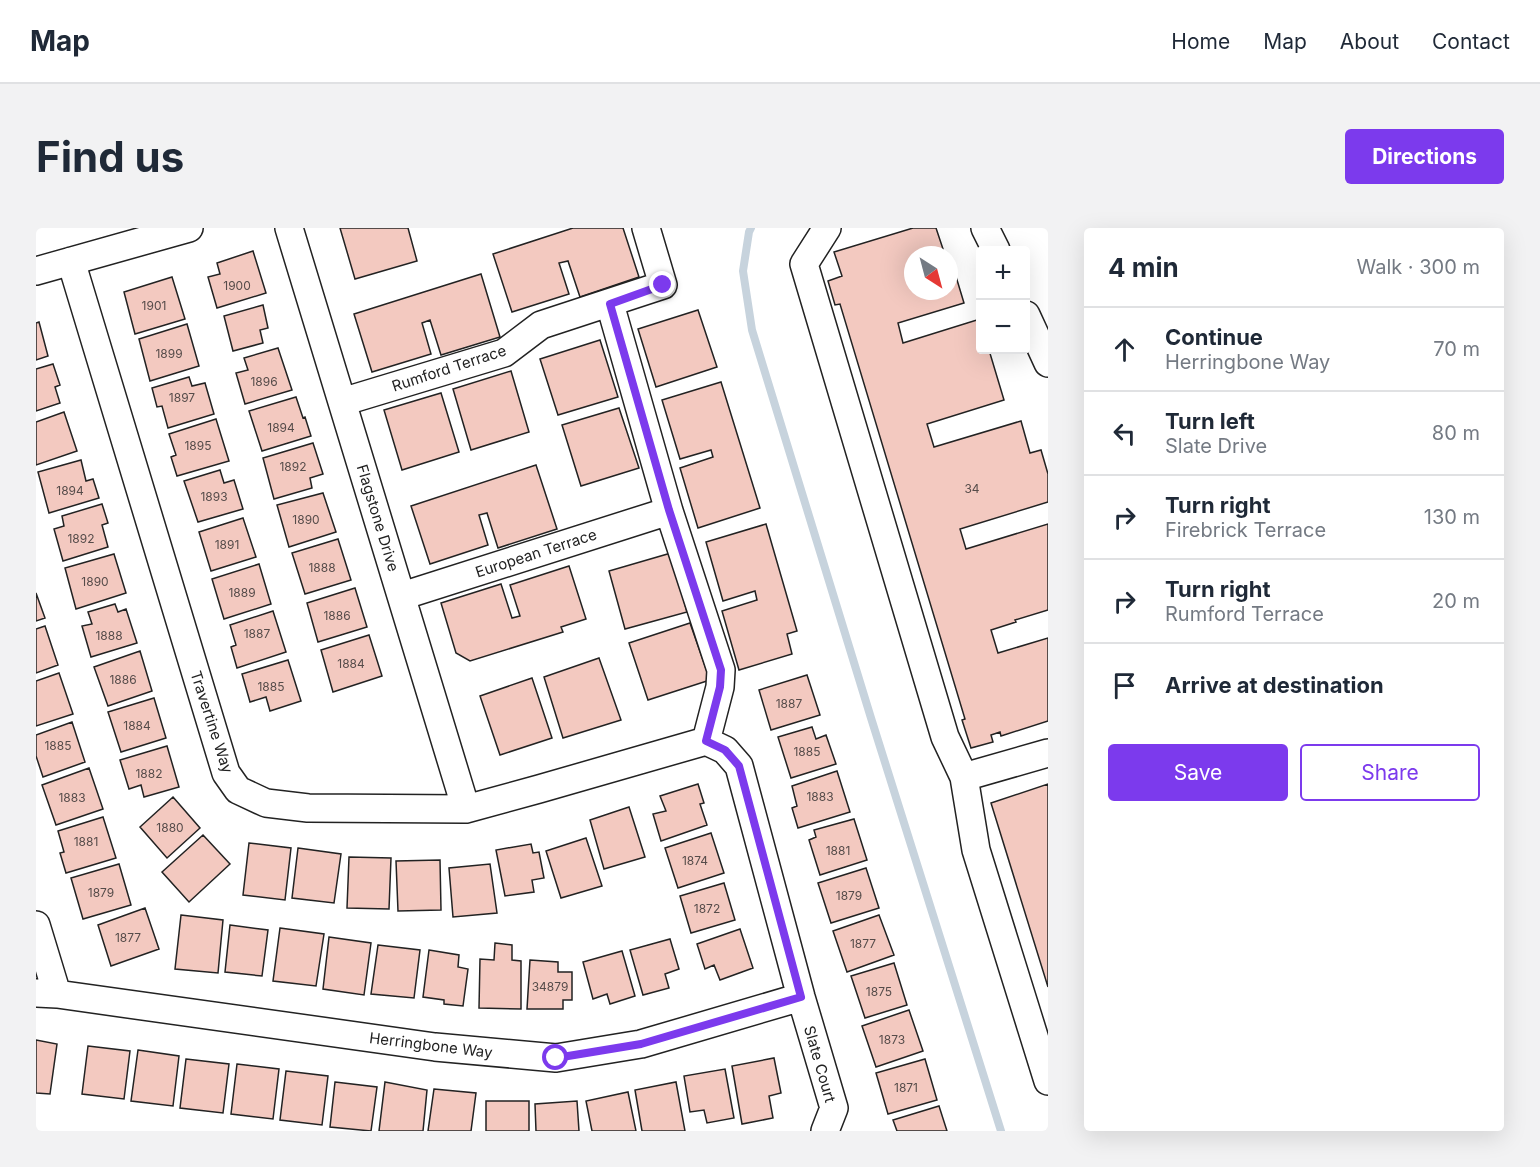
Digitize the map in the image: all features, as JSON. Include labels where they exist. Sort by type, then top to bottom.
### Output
[{"type":"street","points":[[36,271],[189,228]]},
{"type":"street","name":"Flagstone Drive","points":[[289,228],[466,809]]},
{"type":"street","name":"Rumford Terrace","points":[[342,402],[504,353],[541,325],[663,285],[646,228]]},
{"type":"street","points":[[827,228],[804,264],[945,737],[964,777],[976,850],[1048,1082]]},
{"type":"street","points":[[985,228],[994,246]]},
{"type":"street","name":"Travertine Way","points":[[71,261],[226,773],[238,790],[266,803],[308,808],[466,809],[706,741]]},
{"type":"street","points":[[610,304],[669,510],[721,670],[720,687],[706,741]]},
{"type":"street","points":[[1030,324],[1048,363]]},
{"type":"street","name":"European Terrace","points":[[402,596],[669,510]]},
{"type":"street","name":"Slate Court","points":[[706,741],[725,750],[739,766],[801,997],[834,1108],[825,1131]]},
{"type":"street","points":[[964,777],[1048,753]]},
{"type":"street","points":[[36,925],[46,993]]},
{"type":"street","name":"Herringbone Way","points":[[46,993],[435,1047],[556,1058],[641,1044],[801,997]]},
{"type":"building","points":[[340,228],[408,228],[417,261],[355,279]]},
{"type":"building","points":[[573,228],[623,228],[639,277],[580,297],[568,261],[559,263],[569,294],[512,312],[493,254]]},
{"type":"building","points":[[913,228],[936,228],[942,246],[904,246],[904,300],[958,300],[958,283],[964,303],[898,323],[903,343],[976,320],[976,354],[990,354],[1004,400],[927,424],[934,447],[1021,421],[1030,453],[1041,450],[1048,474],[1048,502],[960,529],[966,549],[1048,524],[1048,610],[991,630],[998,653],[1048,638],[1048,721],[1001,736],[1000,732],[991,735],[993,742],[971,748],[962,720],[965,719],[840,304],[835,305],[828,281],[842,276],[834,252]]},
{"type":"building","points":[[253,251],[266,293],[217,308],[208,277],[220,274],[217,263]]},
{"type":"building","points":[[481,274],[500,337],[441,355],[430,320],[422,323],[431,354],[372,372],[354,314]]},
{"type":"building","points":[[172,277],[185,319],[135,334],[124,292]]},
{"type":"building","points":[[263,305],[268,328],[260,330],[263,343],[233,351],[224,316]]},
{"type":"building","points":[[698,310],[717,367],[656,387],[638,329]]},
{"type":"building","points":[[39,322],[48,356],[36,360],[36,323]]},
{"type":"building","points":[[187,324],[199,366],[150,381],[139,339]]},
{"type":"building","points":[[600,340],[618,397],[558,415],[540,359]]},
{"type":"building","points":[[278,348],[292,390],[245,404],[236,373],[248,370],[244,358]]},
{"type":"building","points":[[53,364],[60,385],[55,387],[60,403],[36,411],[36,369]]},
{"type":"building","points":[[511,371],[529,432],[471,450],[453,389]]},
{"type":"building","points":[[189,377],[192,386],[205,383],[214,414],[168,428],[162,406],[157,407],[152,388]]},
{"type":"building","points":[[721,382],[760,508],[698,528],[680,468],[713,457],[711,450],[680,459],[662,400]]},
{"type":"building","points":[[441,393],[459,452],[402,470],[384,410]]},
{"type":"building","points":[[296,397],[311,436],[262,451],[249,411]]},
{"type":"building","points":[[619,408],[639,468],[581,486],[562,425]]},
{"type":"building","points":[[64,412],[77,451],[36,465],[36,422]]},
{"type":"building","points":[[216,419],[229,461],[177,476],[171,457],[176,455],[169,434]]},
{"type":"building","points":[[313,443],[323,474],[310,478],[312,488],[274,499],[263,458]]},
{"type":"building","points":[[81,460],[86,481],[93,479],[99,498],[49,513],[38,472]]},
{"type":"building","points":[[536,465],[557,529],[498,548],[487,513],[479,515],[488,545],[430,564],[411,506]]},
{"type":"building","points":[[220,470],[224,483],[234,480],[243,509],[198,522],[184,481]]},
{"type":"building","points":[[323,493],[336,532],[289,547],[277,505]]},
{"type":"building","points":[[102,504],[108,523],[102,525],[108,547],[63,561],[54,529],[64,526],[62,516]]},
{"type":"building","points":[[243,518],[256,557],[211,571],[199,532]]},
{"type":"building","points":[[766,524],[797,631],[787,634],[792,654],[739,670],[722,611],[757,600],[755,591],[723,601],[706,542]]},
{"type":"building","points":[[338,539],[351,580],[305,594],[292,553]]},
{"type":"building","points":[[671,553],[687,612],[625,629],[609,571]]},
{"type":"building","points":[[114,554],[126,593],[76,609],[65,568]]},
{"type":"building","points":[[259,564],[271,604],[224,619],[212,579]]},
{"type":"building","points":[[569,566],[586,619],[561,627],[563,632],[470,661],[456,653],[441,603],[501,584],[512,618],[520,616],[510,585]]},
{"type":"building","points":[[355,588],[367,627],[318,642],[307,603]]},
{"type":"building","points":[[36,593],[45,618],[36,621]]},
{"type":"building","points":[[115,604],[118,612],[126,609],[137,643],[91,657],[82,626],[92,624],[88,612]]},
{"type":"building","points":[[273,611],[286,652],[237,668],[231,647],[236,645],[230,625]]},
{"type":"building","points":[[690,623],[710,680],[648,700],[629,643]]},
{"type":"building","points":[[45,626],[58,665],[36,673],[36,629]]},
{"type":"building","points":[[369,635],[382,676],[333,692],[321,650]]},
{"type":"building","points":[[140,651],[152,691],[108,706],[94,667]]},
{"type":"building","points":[[599,658],[621,720],[563,738],[544,677]]},
{"type":"building","points":[[288,660],[301,701],[270,711],[266,697],[250,702],[242,674]]},
{"type":"building","points":[[59,673],[73,714],[36,726],[36,681]]},
{"type":"building","points":[[807,675],[820,715],[771,730],[759,690]]},
{"type":"building","points":[[532,678],[552,738],[500,755],[480,696]]},
{"type":"building","points":[[154,698],[166,738],[121,752],[108,712]]},
{"type":"building","points":[[72,722],[85,762],[43,777],[36,756],[36,735]]},
{"type":"building","points":[[812,727],[816,739],[826,735],[836,764],[791,778],[778,737]]},
{"type":"building","points":[[167,746],[179,787],[144,797],[141,785],[129,789],[120,760]]},
{"type":"building","points":[[89,768],[103,809],[56,825],[42,785]]},
{"type":"building","points":[[837,771],[850,812],[798,828],[792,808],[797,806],[792,786]]},
{"type":"building","points":[[698,784],[704,803],[700,804],[707,825],[661,841],[653,814],[666,811],[660,796]]},
{"type":"building","points":[[1048,784],[1048,987],[991,803]]},
{"type":"building","points":[[173,797],[200,828],[167,858],[140,827]]},
{"type":"building","points":[[629,807],[645,857],[604,869],[590,820]]},
{"type":"building","points":[[103,817],[116,858],[66,873],[60,853],[64,852],[58,831]]},
{"type":"building","points":[[854,819],[867,860],[820,875],[809,840],[816,837],[814,830]]},
{"type":"building","points":[[711,833],[724,873],[678,888],[665,848]]},
{"type":"building","points":[[203,835],[230,864],[189,902],[162,872]]},
{"type":"building","points":[[586,838],[602,886],[561,898],[546,851]]},
{"type":"building","points":[[249,843],[291,848],[285,900],[243,895]]},
{"type":"building","points":[[531,844],[533,853],[539,852],[544,878],[532,880],[534,892],[505,896],[496,850]]},
{"type":"building","points":[[298,848],[341,854],[334,903],[292,898]]},
{"type":"building","points":[[349,857],[391,858],[389,909],[347,908]]},
{"type":"building","points":[[440,860],[441,910],[398,911],[396,861]]},
{"type":"building","points":[[119,864],[131,905],[83,919],[71,878]]},
{"type":"building","points":[[490,864],[497,913],[453,917],[449,868]]},
{"type":"building","points":[[866,868],[879,908],[831,923],[818,883]]},
{"type":"building","points":[[724,883],[735,920],[691,933],[680,896]]},
{"type":"building","points":[[145,908],[159,949],[111,966],[98,925]]},
{"type":"building","points":[[181,915],[223,920],[218,973],[175,969]]},
{"type":"building","points":[[879,915],[894,955],[847,972],[833,931]]},
{"type":"building","points":[[230,925],[268,930],[262,976],[225,972]]},
{"type":"building","points":[[280,928],[324,934],[316,986],[273,981]]},
{"type":"building","points":[[740,929],[753,968],[720,980],[714,965],[705,969],[697,944]]},
{"type":"building","points":[[329,937],[371,943],[364,995],[323,989]]},
{"type":"building","points":[[670,939],[679,969],[665,974],[669,988],[643,995],[630,950]]},
{"type":"building","points":[[495,943],[512,945],[512,960],[521,961],[521,1009],[479,1008],[480,959],[494,960]]},
{"type":"building","points":[[378,945],[420,950],[414,998],[371,994]]},
{"type":"building","points":[[429,950],[459,955],[458,967],[468,969],[463,1006],[444,1004],[444,1000],[423,997]]},
{"type":"building","points":[[622,951],[635,996],[610,1004],[607,994],[593,999],[583,962]]},
{"type":"building","points":[[530,960],[558,962],[558,972],[572,972],[572,1000],[563,1000],[563,1009],[527,1009]]},
{"type":"building","points":[[894,963],[907,1005],[865,1018],[851,976]]},
{"type":"building","points":[[909,1010],[923,1051],[876,1067],[862,1026]]},
{"type":"building","points":[[36,1040],[57,1044],[50,1094],[36,1093]]},
{"type":"building","points":[[88,1046],[130,1051],[124,1099],[82,1094]]},
{"type":"building","points":[[138,1050],[179,1056],[173,1106],[131,1101]]},
{"type":"building","points":[[774,1058],[781,1093],[769,1096],[773,1118],[742,1124],[732,1066]]},
{"type":"building","points":[[186,1059],[229,1064],[223,1113],[180,1108]]},
{"type":"building","points":[[925,1059],[937,1100],[888,1114],[876,1073]]},
{"type":"building","points":[[237,1064],[279,1069],[273,1119],[231,1114]]},
{"type":"building","points":[[725,1069],[734,1118],[707,1123],[704,1110],[690,1112],[684,1076]]},
{"type":"building","points":[[286,1071],[328,1076],[322,1125],[280,1120]]},
{"type":"building","points":[[335,1082],[377,1087],[371,1131],[330,1127]]},
{"type":"building","points":[[385,1082],[427,1090],[423,1131],[379,1131]]},
{"type":"building","points":[[676,1082],[685,1131],[642,1131],[635,1090]]},
{"type":"building","points":[[434,1089],[476,1093],[471,1131],[428,1131]]},
{"type":"building","points":[[628,1092],[636,1131],[592,1131],[586,1101]]},
{"type":"building","points":[[486,1101],[529,1101],[529,1131],[486,1131]]},
{"type":"building","points":[[577,1101],[579,1131],[536,1131],[535,1104]]},
{"type":"building","points":[[939,1106],[947,1131],[897,1131],[893,1120]]},
{"type":"waterway","points":[[751,228],[743,271],[752,330],[1001,1131]]},
{"type":"route","points":[[556,1058],[641,1044],[801,997],[739,766],[725,750],[706,741],[720,687],[721,670],[669,510],[610,304],[663,285]]}]
